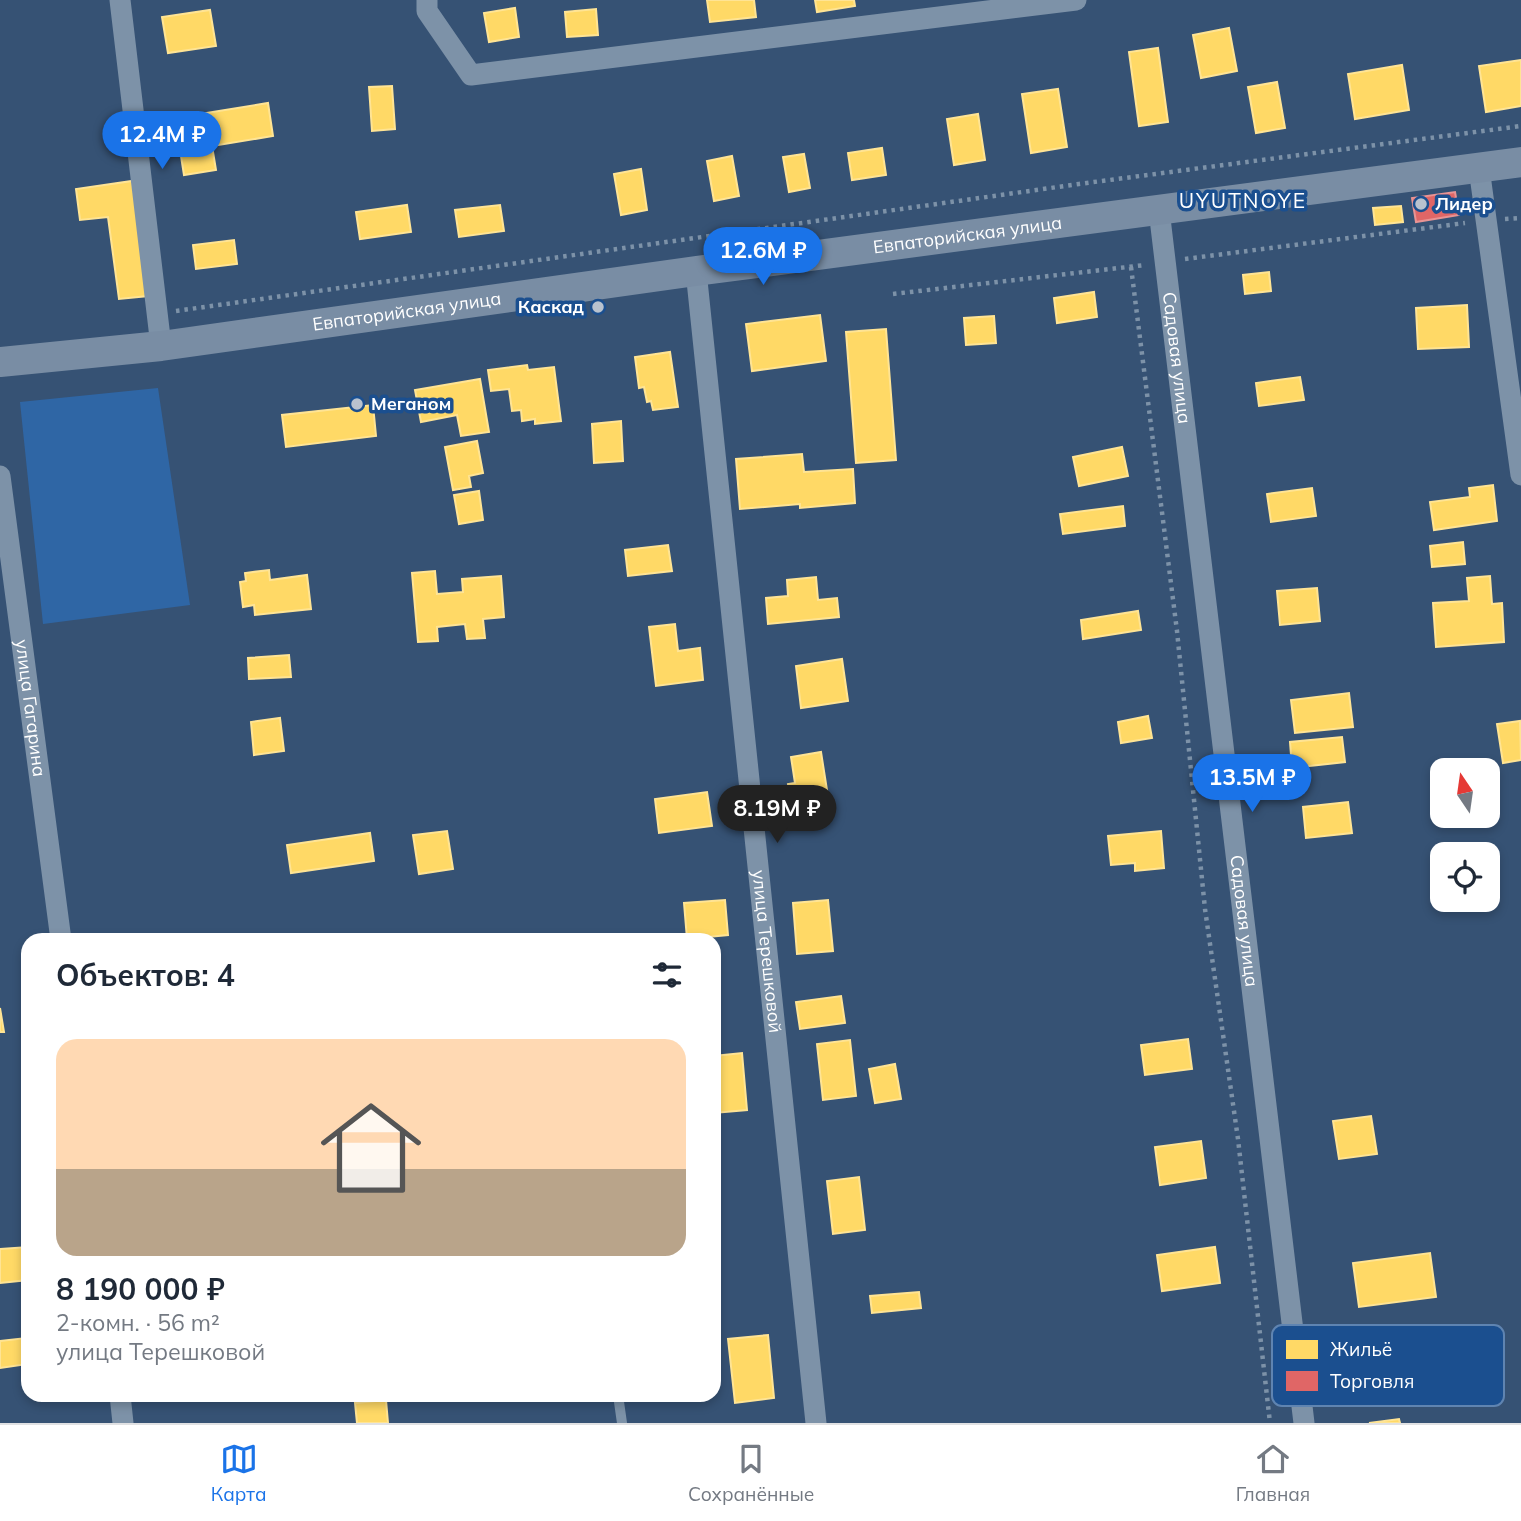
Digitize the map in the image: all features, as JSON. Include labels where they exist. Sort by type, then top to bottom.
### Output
[{"type":"main road","name":"Евпаторийская улица","points":[[0,362],[161,346],[696,271],[1521,162]]},
{"type":"street","points":[[120,0],[161,346]]},
{"type":"street","points":[[426,0],[427,11],[471,75],[1076,0]]},
{"type":"street","points":[[1479,168],[1521,475]]},
{"type":"street","name":"Садовая улица","points":[[1159,210],[1292,1325]]},
{"type":"street","name":"улица Терешковой","points":[[696,271],[816,1423]]},
{"type":"street","name":"улица Гагарина","points":[[0,476],[10,624],[60,933]]},
{"type":"street","points":[[121,1402],[123,1423]]},
{"type":"lane","points":[[619,1402],[622,1423]]},
{"type":"path","points":[[157,313],[1093,182],[1521,126]]},
{"type":"path","points":[[892,294],[1131,267],[1486,220],[1521,218]]},
{"type":"path","points":[[1131,267],[1177,631],[1205,909],[1238,1139],[1270,1423]]},
{"type":"shaded area","points":[[158,388],[190,605],[43,624],[20,402]]},
{"type":"building: Жильё","points":[[707,0],[754,0],[756,17],[710,22]]},
{"type":"building: Жильё","points":[[815,0],[854,0],[855,6],[817,12]]},
{"type":"building: Жильё","points":[[515,8],[519,37],[489,42],[484,13]]},
{"type":"building: Жильё","points":[[596,9],[598,35],[567,37],[565,12]]},
{"type":"building: Жильё","points":[[210,10],[216,46],[168,53],[162,17]]},
{"type":"building: Жильё","points":[[1229,28],[1237,71],[1201,78],[1193,35]]},
{"type":"building: Жильё","points":[[1158,48],[1168,122],[1139,126],[1129,52]]},
{"type":"building: Жильё","points":[[1521,60],[1521,106],[1486,112],[1479,66]]},
{"type":"building: Жильё","points":[[1402,65],[1409,110],[1355,119],[1348,74]]},
{"type":"building: Жильё","points":[[1277,82],[1285,128],[1256,133],[1248,87]]},
{"type":"building: Жильё","points":[[392,86],[395,129],[372,131],[369,87]]},
{"type":"building: Жильё","points":[[1058,89],[1067,147],[1031,153],[1022,94]]},
{"type":"building: Жильё","points":[[268,103],[273,136],[212,146],[216,170],[184,175],[175,118]]},
{"type":"building: Жильё","points":[[978,114],[985,160],[954,165],[947,119]]},
{"type":"building: Жильё","points":[[882,148],[886,175],[852,180],[848,153]]},
{"type":"building: Жильё","points":[[804,154],[810,188],[789,192],[783,157]]},
{"type":"building: Жильё","points":[[732,156],[739,196],[714,201],[707,161]]},
{"type":"building: Жильё","points":[[641,169],[647,210],[621,215],[614,174]]},
{"type":"building: Жильё","points":[[132,181],[148,296],[119,299],[108,217],[80,220],[76,189]]},
{"type":"building: Жильё","points":[[407,205],[411,232],[360,239],[356,212]]},
{"type":"building: Жильё","points":[[500,205],[504,231],[459,237],[455,210]]},
{"type":"building: Жильё","points":[[1401,206],[1403,222],[1375,225],[1373,208]]},
{"type":"building: Жильё","points":[[234,240],[237,264],[196,269],[193,245]]},
{"type":"building: Жильё","points":[[1269,272],[1271,291],[1245,294],[1243,275]]},
{"type":"building: Жильё","points":[[1094,292],[1097,317],[1057,323],[1054,298]]},
{"type":"building: Жильё","points":[[1467,305],[1469,347],[1418,349],[1416,308]]},
{"type":"building: Жильё","points":[[820,315],[826,361],[752,371],[746,324]]},
{"type":"building: Жильё","points":[[994,316],[996,343],[966,345],[964,318]]},
{"type":"building: Жильё","points":[[886,329],[896,460],[856,463],[846,332]]},
{"type":"building: Жильё","points":[[670,352],[678,407],[653,410],[651,401],[647,402],[644,387],[639,388],[635,357]]},
{"type":"building: Жильё","points":[[527,365],[528,370],[554,367],[561,421],[535,424],[535,419],[522,421],[521,410],[512,411],[509,389],[491,391],[488,370]]},
{"type":"building: Жильё","points":[[1300,377],[1304,400],[1259,406],[1256,383]]},
{"type":"building: Жильё","points":[[480,379],[489,432],[461,436],[457,415],[421,422],[415,390]]},
{"type":"building: Жильё","points":[[373,405],[376,436],[286,447],[282,415]]},
{"type":"building: Жильё","points":[[621,421],[623,461],[594,463],[592,424]]},
{"type":"building: Жильё","points":[[477,441],[483,473],[469,476],[471,487],[453,490],[445,447]]},
{"type":"building: Жильё","points":[[1122,447],[1128,476],[1079,486],[1073,457]]},
{"type":"building: Жильё","points":[[802,454],[804,472],[853,469],[855,503],[800,508],[800,504],[740,509],[736,459]]},
{"type":"building: Жильё","points":[[1493,485],[1497,521],[1434,530],[1430,502],[1470,497],[1469,488]]},
{"type":"building: Жильё","points":[[1312,488],[1316,516],[1271,522],[1267,494]]},
{"type":"building: Жильё","points":[[479,491],[483,520],[459,524],[454,495]]},
{"type":"building: Жильё","points":[[1123,506],[1125,526],[1063,534],[1060,514]]},
{"type":"building: Жильё","points":[[1463,542],[1465,564],[1432,567],[1430,546]]},
{"type":"building: Жильё","points":[[668,545],[672,571],[628,576],[625,550]]},
{"type":"building: Жильё","points":[[269,570],[270,580],[307,575],[311,609],[255,615],[254,605],[243,607],[240,582],[246,581],[245,573]]},
{"type":"building: Жильё","points":[[435,571],[437,594],[463,592],[462,579],[501,576],[504,617],[483,619],[485,638],[467,639],[465,624],[437,627],[438,641],[418,642],[412,573]]},
{"type":"building: Жильё","points":[[1490,576],[1492,604],[1502,603],[1504,642],[1436,647],[1433,603],[1469,601],[1467,578]]},
{"type":"building: Жильё","points":[[816,577],[818,600],[837,598],[839,617],[768,624],[766,598],[788,596],[787,580]]},
{"type":"building: Жильё","points":[[1317,588],[1320,621],[1280,625],[1277,591]]},
{"type":"building: Жильё","points":[[1138,611],[1141,630],[1083,639],[1081,620]]},
{"type":"building: Жильё","points":[[675,624],[678,651],[700,648],[703,680],[656,686],[649,627]]},
{"type":"building: Жильё","points":[[289,655],[291,677],[249,679],[248,658]]},
{"type":"building: Жильё","points":[[842,659],[848,701],[801,708],[796,666]]},
{"type":"building: Жильё","points":[[1349,693],[1353,727],[1295,733],[1291,700]]},
{"type":"building: Жильё","points":[[1148,716],[1152,738],[1121,743],[1118,722]]},
{"type":"building: Жильё","points":[[280,718],[284,751],[254,755],[251,722]]},
{"type":"building: Жильё","points":[[1520,721],[1521,760],[1503,763],[1497,724]]},
{"type":"building: Жильё","points":[[1342,737],[1345,762],[1292,768],[1290,742]]},
{"type":"building: Жильё","points":[[821,752],[829,803],[792,809],[788,784],[795,783],[791,757]]},
{"type":"building: Жильё","points":[[707,792],[712,826],[659,833],[655,799]]},
{"type":"building: Жильё","points":[[1348,802],[1352,833],[1306,838],[1303,807]]},
{"type":"building: Жильё","points":[[447,831],[453,869],[419,874],[413,835]]},
{"type":"building: Жильё","points":[[1161,831],[1164,868],[1135,871],[1135,863],[1111,865],[1108,836]]},
{"type":"building: Жильё","points":[[370,833],[374,861],[291,873],[287,845]]},
{"type":"building: Жильё","points":[[725,900],[728,935],[686,933],[684,903]]},
{"type":"building: Жильё","points":[[828,900],[833,951],[797,954],[793,903]]},
{"type":"building: Жильё","points":[[841,996],[845,1023],[800,1029],[796,1002]]},
{"type":"building: Жильё","points":[[0,1008],[4,1032],[0,1032]]},
{"type":"building: Жильё","points":[[1188,1039],[1192,1069],[1145,1075],[1141,1045]]},
{"type":"building: Жильё","points":[[850,1040],[856,1096],[823,1100],[817,1044]]},
{"type":"building: Жильё","points":[[742,1053],[747,1110],[721,1112],[721,1055]]},
{"type":"building: Жильё","points":[[895,1064],[901,1099],[875,1103],[869,1069]]},
{"type":"building: Жильё","points":[[1371,1116],[1377,1154],[1339,1159],[1333,1121]]},
{"type":"building: Жильё","points":[[1201,1141],[1206,1178],[1160,1185],[1155,1147]]},
{"type":"building: Жильё","points":[[859,1177],[865,1230],[833,1234],[827,1181]]},
{"type":"building: Жильё","points":[[1215,1247],[1220,1283],[1162,1291],[1157,1255]]},
{"type":"building: Жильё","points":[[21,1248],[21,1281],[0,1283],[0,1249]]},
{"type":"building: Жильё","points":[[1430,1253],[1436,1297],[1359,1307],[1353,1263]]},
{"type":"building: Жильё","points":[[919,1292],[921,1308],[872,1313],[870,1296]]},
{"type":"building: Жильё","points":[[768,1335],[774,1398],[735,1403],[728,1339]]},
{"type":"building: Жильё","points":[[21,1339],[21,1365],[0,1368],[0,1341]]},
{"type":"building: Жильё","points":[[386,1402],[388,1423],[357,1423],[355,1403]]},
{"type":"building: Жильё","points":[[1399,1419],[1400,1423],[1369,1423]]},
{"type":"building: Торговля","points":[[1455,192],[1459,215],[1416,222],[1412,198]]},
{"type":"place","name":"Лидер","points":[[1421,204]]},
{"type":"place","name":"Каскад","points":[[598,307]]},
{"type":"place","name":"Меганом","points":[[357,404]]},
{"type":"district","name":"UYUTNOYE","points":[[1243,201]]}]
